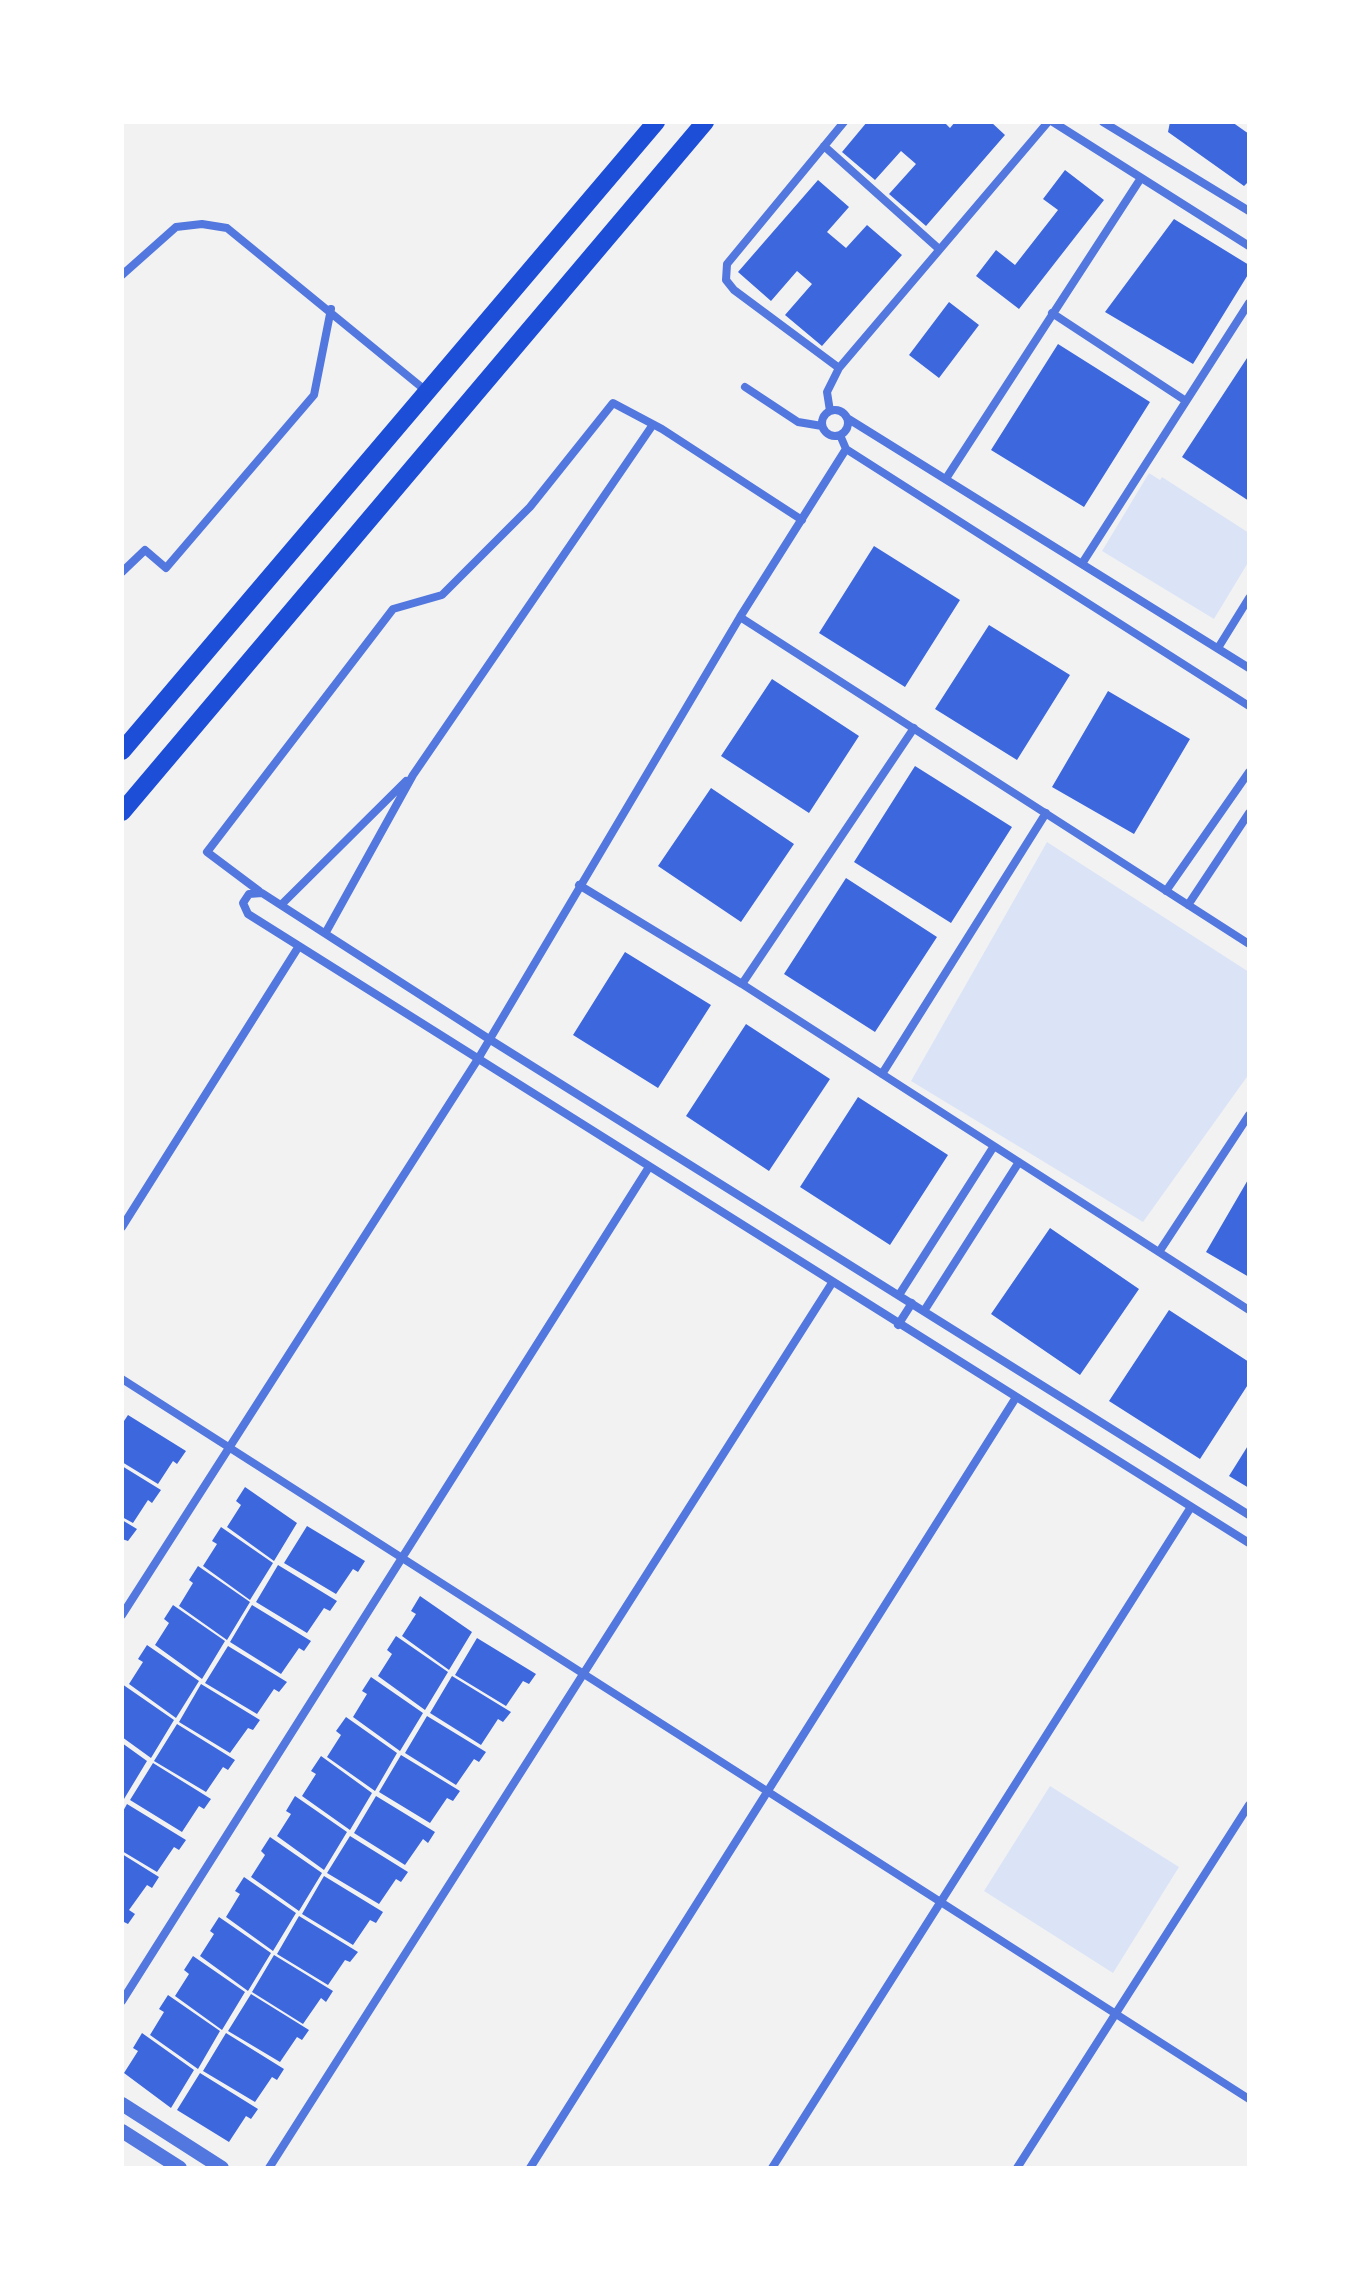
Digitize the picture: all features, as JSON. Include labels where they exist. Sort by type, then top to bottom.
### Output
[{"type":"highway","points":[[122,751],[425,390],[656,122]]},
{"type":"highway","points":[[122,812],[705,122]]},
{"type":"street","points":[[839,368],[726,280],[727,264],[844,122]]},
{"type":"street","points":[[830,411],[827,392],[839,368],[1051,122],[1249,246]]},
{"type":"street","points":[[1103,122],[1249,211]]},
{"type":"street","points":[[824,146],[939,249]]},
{"type":"street","points":[[947,477],[1141,178]]},
{"type":"street","points":[[122,275],[176,227],[202,224],[227,228],[331,309],[425,390]]},
{"type":"street","points":[[1083,562],[1249,303]]},
{"type":"street","points":[[122,572],[145,550],[166,568],[314,395],[331,309]]},
{"type":"street","points":[[1052,313],[1186,401]]},
{"type":"street","points":[[745,387],[798,422],[822,426],[831,436],[840,435],[847,428],[847,418]]},
{"type":"street","points":[[802,520],[662,429],[613,403],[530,507],[442,595],[393,609],[207,852],[262,893],[489,1039],[1249,1515]]},
{"type":"street","points":[[822,426],[823,417],[830,411],[840,411],[1249,668]]},
{"type":"street","points":[[326,932],[413,775],[652,426]]},
{"type":"street","points":[[840,435],[846,449],[1249,706]]},
{"type":"street","points":[[122,1615],[478,1059],[740,617],[846,449]]},
{"type":"street","points":[[1218,648],[1249,598]]},
{"type":"street","points":[[740,617],[1249,944]]},
{"type":"street","points":[[742,984],[914,728]]},
{"type":"street","points":[[1166,891],[1249,772]]},
{"type":"street","points":[[281,905],[413,775]]},
{"type":"street","points":[[882,1074],[1046,813]]},
{"type":"street","points":[[1188,905],[1249,813]]},
{"type":"street","points":[[579,885],[742,984],[1249,1310]]},
{"type":"street","points":[[262,893],[249,894],[244,909],[1015,1399],[1249,1543]]},
{"type":"street","points":[[122,1227],[299,946]]},
{"type":"street","points":[[1159,1252],[1249,1115]]},
{"type":"street","points":[[899,1295],[994,1146]]},
{"type":"street","points":[[924,1311],[1019,1162]]},
{"type":"street","points":[[122,2001],[649,1167]]},
{"type":"street","points":[[269,2168],[832,1283]]},
{"type":"street","points":[[898,1325],[912,1303]]},
{"type":"street","points":[[122,1379],[1249,2099]]},
{"type":"street","points":[[530,2168],[1015,1399]]},
{"type":"street","points":[[772,2168],[1191,1507]]},
{"type":"street","points":[[1017,2168],[1249,1805]]},
{"type":"street","points":[[122,2104],[222,2168]]},
{"type":"street","points":[[122,2131],[180,2168]]},
{"type":"shaded area","points":[[1149,473],[1160,480],[1162,477],[1249,533],[1249,561],[1214,619],[1102,551]]},
{"type":"shaded area","points":[[1047,842],[1249,972],[1249,1074],[1143,1222],[911,1081]]},
{"type":"shaded area","points":[[1050,1786],[1179,1867],[1113,1973],[984,1891]]},
{"type":"building","points":[[867,122],[944,122],[950,128],[955,122],[991,122],[1005,135],[926,226],[889,194],[916,164],[901,151],[875,180],[842,152]]},
{"type":"building","points":[[1170,122],[1232,122],[1249,134],[1249,181],[1244,186],[1168,132]]},
{"type":"building","points":[[1065,170],[1104,200],[1019,309],[976,276],[996,250],[1015,265],[1058,210],[1043,199]]},
{"type":"building","points":[[818,180],[849,207],[827,232],[846,248],[867,225],[902,255],[822,346],[785,315],[812,284],[797,271],[771,301],[738,272]]},
{"type":"building","points":[[1174,219],[1249,265],[1249,273],[1193,364],[1105,312]]},
{"type":"building","points":[[949,302],[979,325],[939,378],[909,355]]},
{"type":"building","points":[[1058,344],[1150,402],[1084,507],[991,450]]},
{"type":"building","points":[[1249,355],[1249,501],[1182,457]]},
{"type":"building","points":[[874,546],[960,600],[905,687],[819,633]]},
{"type":"building","points":[[989,625],[1070,675],[1017,760],[935,709]]},
{"type":"building","points":[[772,679],[859,736],[809,813],[721,756]]},
{"type":"building","points":[[1108,691],[1190,739],[1134,834],[1052,787]]},
{"type":"building","points":[[915,766],[1012,827],[951,923],[854,862]]},
{"type":"building","points":[[711,788],[794,844],[741,922],[658,866]]},
{"type":"building","points":[[846,878],[937,937],[875,1032],[784,974]]},
{"type":"building","points":[[625,952],[711,1005],[658,1088],[573,1035]]},
{"type":"building","points":[[746,1024],[830,1079],[769,1171],[686,1116]]},
{"type":"building","points":[[858,1097],[948,1155],[890,1245],[800,1187]]},
{"type":"building","points":[[1249,1178],[1249,1277],[1206,1252]]},
{"type":"building","points":[[1050,1228],[1139,1289],[1080,1375],[991,1314]]},
{"type":"building","points":[[1169,1310],[1249,1362],[1249,1383],[1200,1459],[1109,1401]]},
{"type":"building","points":[[128,1415],[186,1451],[177,1464],[173,1461],[158,1484],[122,1462],[122,1424]]},
{"type":"building","points":[[1249,1444],[1249,1488],[1229,1476]]},
{"type":"building","points":[[122,1466],[161,1490],[152,1503],[148,1500],[133,1523],[122,1517]]},
{"type":"building","points":[[245,1487],[297,1523],[274,1561],[227,1527],[241,1505],[236,1501]]},
{"type":"building","points":[[122,1520],[137,1529],[128,1541],[122,1539]]},
{"type":"building","points":[[307,1526],[365,1561],[358,1572],[353,1569],[336,1594],[284,1563]]},
{"type":"building","points":[[221,1527],[273,1563],[250,1600],[203,1566],[217,1544],[212,1541]]},
{"type":"building","points":[[278,1565],[337,1601],[330,1611],[324,1608],[307,1633],[256,1602]]},
{"type":"building","points":[[198,1566],[250,1602],[227,1640],[179,1606],[193,1583],[189,1580]]},
{"type":"building","points":[[420,1596],[472,1632],[449,1670],[402,1636],[416,1614],[411,1611]]},
{"type":"building","points":[[173,1605],[225,1641],[202,1679],[155,1645],[169,1623],[164,1619]]},
{"type":"building","points":[[252,1605],[311,1641],[304,1651],[299,1648],[281,1674],[230,1642]]},
{"type":"building","points":[[396,1636],[448,1672],[425,1710],[378,1676],[392,1654],[387,1650]]},
{"type":"building","points":[[477,1638],[536,1674],[529,1684],[523,1681],[506,1706],[455,1675]]},
{"type":"building","points":[[147,1645],[199,1681],[176,1718],[129,1684],[143,1662],[138,1659]]},
{"type":"building","points":[[228,1646],[287,1682],[279,1692],[274,1689],[257,1714],[205,1683]]},
{"type":"building","points":[[452,1676],[511,1712],[503,1722],[498,1719],[481,1745],[430,1713]]},
{"type":"building","points":[[371,1677],[423,1713],[400,1751],[353,1717],[367,1694],[362,1691]]},
{"type":"building","points":[[122,1684],[174,1720],[151,1758],[122,1737]]},
{"type":"building","points":[[201,1684],[260,1720],[253,1730],[248,1728],[230,1753],[179,1722]]},
{"type":"building","points":[[427,1716],[486,1752],[479,1762],[474,1759],[456,1785],[405,1753]]},
{"type":"building","points":[[346,1717],[397,1753],[375,1791],[327,1757],[341,1735],[336,1731]]},
{"type":"building","points":[[177,1724],[235,1760],[228,1770],[223,1767],[206,1792],[154,1761]]},
{"type":"building","points":[[122,1743],[147,1761],[124,1799],[122,1797]]},
{"type":"building","points":[[401,1755],[460,1791],[453,1801],[447,1798],[430,1823],[379,1792]]},
{"type":"building","points":[[321,1756],[372,1793],[350,1830],[302,1796],[316,1774],[311,1771]]},
{"type":"building","points":[[153,1763],[211,1799],[204,1809],[199,1806],[182,1832],[130,1800]]},
{"type":"building","points":[[295,1796],[347,1832],[324,1870],[277,1836],[291,1814],[286,1811]]},
{"type":"building","points":[[376,1796],[435,1832],[428,1843],[423,1839],[405,1865],[354,1833]]},
{"type":"building","points":[[127,1804],[186,1840],[179,1850],[174,1847],[157,1872],[122,1851],[122,1813]]},
{"type":"building","points":[[350,1836],[408,1872],[401,1882],[396,1879],[379,1904],[327,1873]]},
{"type":"building","points":[[270,1837],[322,1873],[299,1911],[251,1877],[265,1855],[261,1851]]},
{"type":"building","points":[[122,1854],[159,1877],[152,1888],[147,1885],[129,1910],[135,1914],[128,1924],[122,1921]]},
{"type":"building","points":[[324,1876],[383,1912],[376,1923],[370,1920],[353,1945],[302,1914]]},
{"type":"building","points":[[244,1877],[296,1913],[273,1951],[226,1917],[240,1894],[235,1891]]},
{"type":"building","points":[[299,1916],[358,1952],[350,1962],[345,1960],[328,1985],[277,1954]]},
{"type":"building","points":[[219,1917],[271,1953],[248,1991],[200,1956],[214,1934],[210,1931]]},
{"type":"building","points":[[274,1955],[333,1991],[326,2002],[321,1998],[303,2024],[252,1992]]},
{"type":"building","points":[[193,1956],[245,1992],[222,2030],[175,1996],[189,1974],[184,1970]]},
{"type":"building","points":[[251,1994],[309,2030],[302,2040],[297,2037],[280,2062],[228,2031]]},
{"type":"building","points":[[168,1995],[220,2031],[198,2069],[150,2035],[164,2012],[159,2009]]},
{"type":"building","points":[[142,2033],[194,2070],[171,2108],[124,2073],[138,2051],[133,2048]]},
{"type":"building","points":[[226,2033],[284,2069],[277,2080],[272,2077],[255,2102],[203,2071]]},
{"type":"building","points":[[200,2073],[258,2109],[251,2119],[246,2116],[229,2142],[177,2110]]}]
